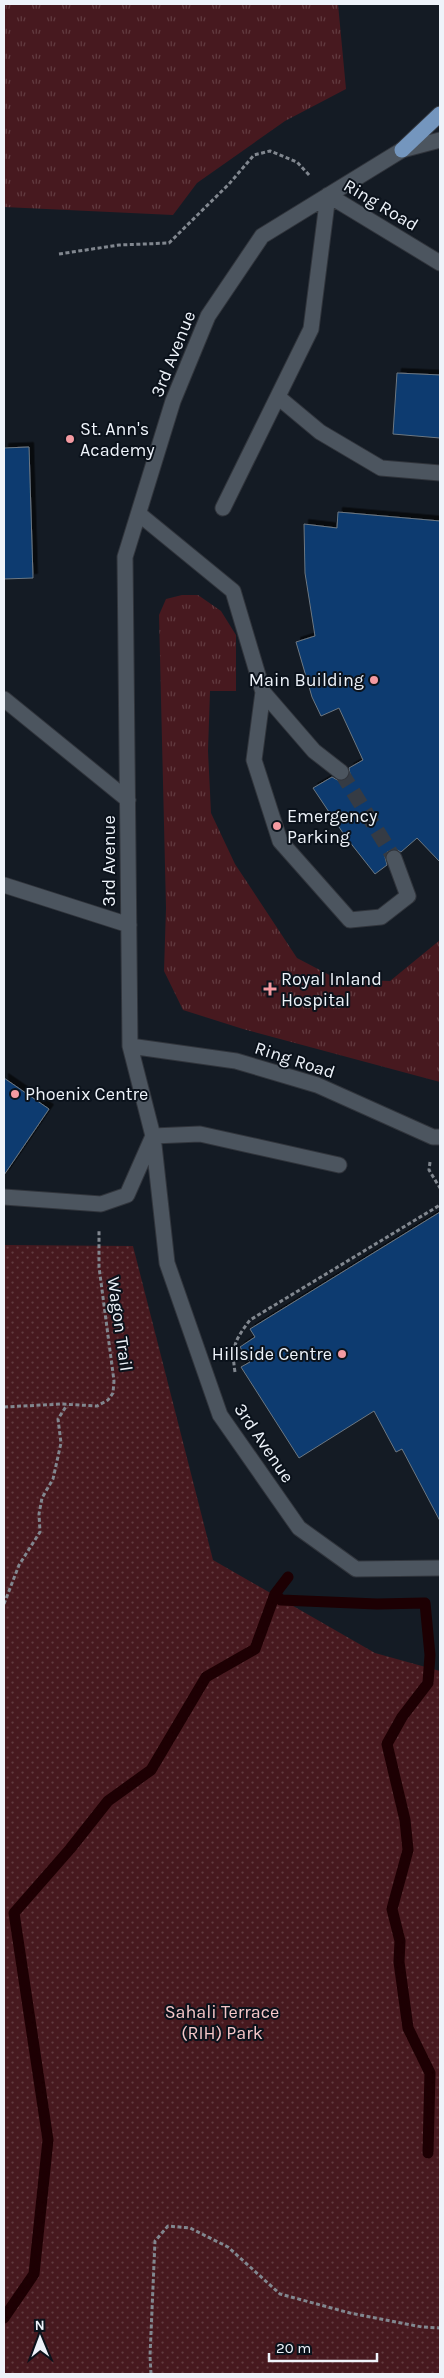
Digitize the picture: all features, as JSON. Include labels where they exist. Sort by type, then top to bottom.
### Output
[{"type":"main road","points":[[402,150],[440,114]]},
{"type":"street","name":"3rd Avenue","points":[[440,140],[402,150],[262,236],[208,316],[173,401],[125,557],[130,1046],[152,1136],[167,1263],[220,1415],[298,1528],[356,1569],[440,1568]]},
{"type":"street","name":"Ring Road","points":[[328,195],[440,263]]},
{"type":"street","points":[[223,508],[311,329],[328,195]]},
{"type":"street","points":[[278,396],[320,432],[381,468],[440,473]]},
{"type":"street","points":[[139,514],[233,590],[263,692],[254,760],[280,840],[350,920],[381,917],[408,896],[394,858]]},
{"type":"street","points":[[263,692],[314,750],[341,772]]},
{"type":"street","points":[[4,699],[128,800]]},
{"type":"street","points":[[4,886],[129,925]]},
{"type":"street","name":"Ring Road","points":[[130,1046],[236,1061],[317,1085],[433,1137],[440,1137]]},
{"type":"street","points":[[4,1197],[101,1204],[127,1195],[152,1136],[200,1134],[339,1165]]},
{"type":"path","points":[[59,254],[119,245],[169,243],[229,184],[254,155],[270,151],[297,162],[328,195]]},
{"type":"path","points":[[429,1170],[440,1188]]},
{"type":"path","name":"Wagon Trail","points":[[4,1407],[97,1406],[108,1400],[113,1393],[114,1381],[99,1267],[101,1204]]},
{"type":"path","points":[[236,1378],[233,1356],[235,1339],[250,1320],[440,1205]]},
{"type":"path","points":[[4,1604],[19,1564],[40,1532],[39,1514],[42,1498],[53,1479],[61,1443],[58,1419],[67,1405]]},
{"type":"path","points":[[151,2374],[150,2356],[155,2241],[168,2226],[190,2228],[228,2247],[280,2294],[350,2313],[422,2327],[440,2328]]},
{"type":"green space","points":[[4,4],[338,4],[346,89],[285,121],[197,183],[173,215],[4,207]]},
{"type":"green space","points":[[182,595],[198,595],[221,611],[236,635],[236,691],[210,691],[208,751],[211,813],[235,864],[297,958],[337,979],[390,981],[440,940],[440,1082],[243,1029],[183,1010],[164,971],[166,908],[159,615],[166,599]]},
{"type":"green space","name":"Sahali Terrace (RIH) Park","points":[[4,1245],[133,1246],[213,1560],[375,1653],[440,1671],[440,2374],[4,2374]]},
{"type":"building","points":[[397,373],[440,375],[440,438],[393,434]]},
{"type":"building","points":[[29,447],[33,578],[4,579],[4,448]]},
{"type":"building","name":"Main Building","points":[[338,512],[440,521],[440,862],[417,838],[401,852],[395,849],[387,852],[385,857],[387,865],[375,874],[345,836],[313,788],[332,777],[339,781],[345,780],[350,774],[349,768],[363,760],[339,708],[321,716],[312,697],[296,642],[315,636],[305,573],[304,524],[337,528]]},
{"type":"building","name":"Phoenix Centre","points":[[4,1078],[49,1109],[4,1175]]},
{"type":"building","name":"Hillside Centre","points":[[440,1212],[440,1521],[402,1449],[396,1452],[374,1411],[299,1458],[241,1367],[250,1362],[240,1347],[255,1337],[250,1329]]},
{"type":"waterway","points":[[4,2318],[34,2274],[48,2140],[14,1913],[70,1849],[108,1801],[151,1770],[206,1677],[255,1649],[275,1594],[288,1577]]},
{"type":"waterway","points":[[275,1594],[281,1600],[377,1604],[425,1603],[430,1655],[428,1683],[402,1717],[387,1744],[405,1820],[408,1850],[392,1909],[400,1941],[399,1962],[408,2028],[430,2073],[428,2153]]},
{"type":"tunnel","points":[[341,772],[394,858]]},
{"type":"place","name":"St. Ann's Academy","points":[[70,439]]},
{"type":"place","name":"Main Building","points":[[374,680]]},
{"type":"place","name":"Emergency Parking","points":[[277,826]]},
{"type":"place","name":"Royal Inland Hospital","points":[[270,989]]},
{"type":"place","name":"Phoenix Centre","points":[[15,1094]]},
{"type":"place","name":"Hillside Centre","points":[[342,1354]]}]
